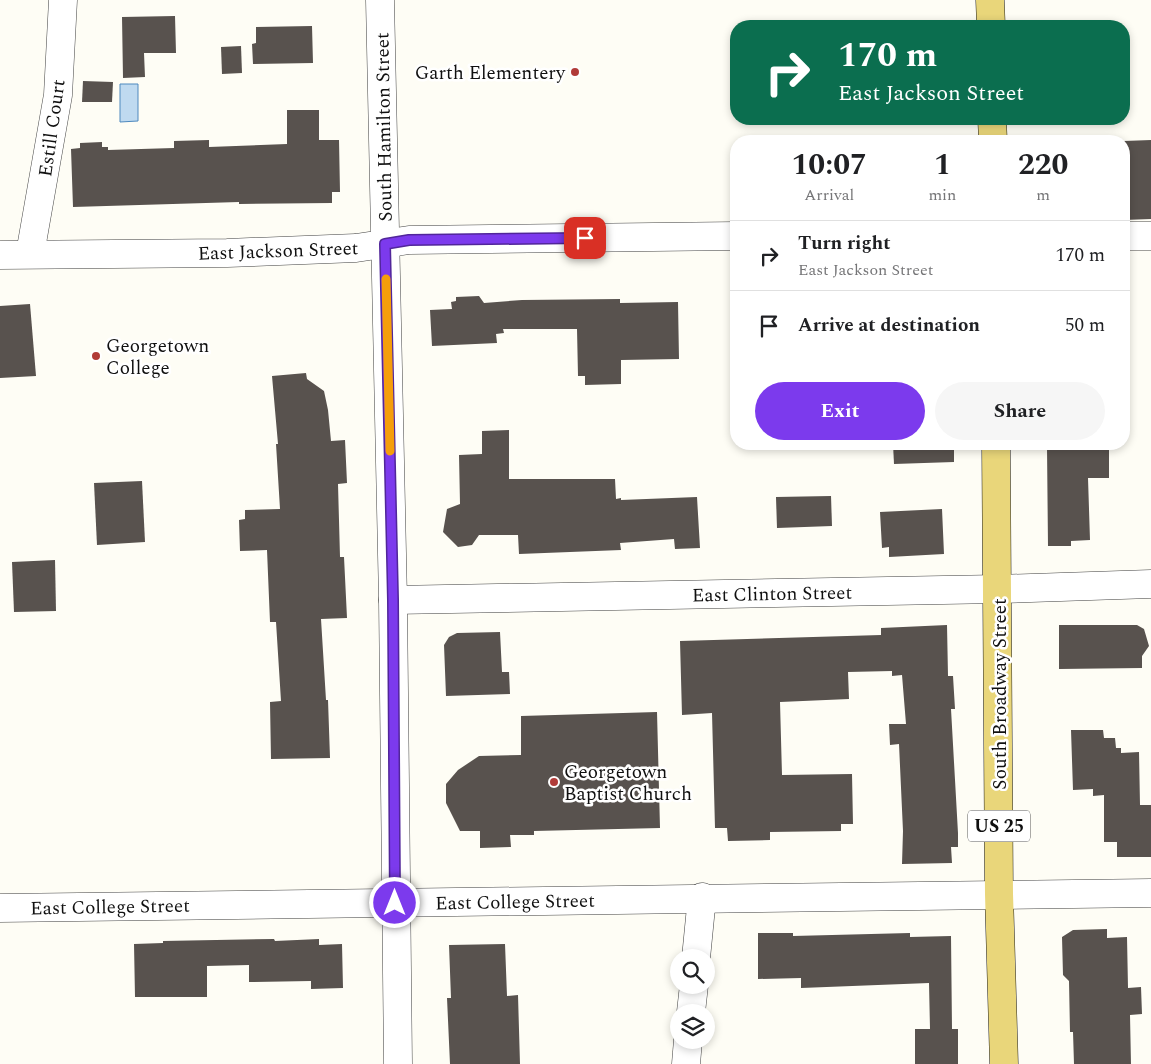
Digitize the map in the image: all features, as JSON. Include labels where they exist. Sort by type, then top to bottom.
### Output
[{"type":"main road","points":[[990,0],[991,20]]},
{"type":"main road","name":"South Broadway Street","points":[[996,450],[999,589],[999,894],[1004,1064]]},
{"type":"street","name":"Estill Court","points":[[30,254],[58,95],[63,0]]},
{"type":"street","name":"South Hamilton Street","points":[[380,0],[393,600],[398,1064]]},
{"type":"street","name":"East Jackson Street","points":[[0,254],[228,253],[356,248],[409,240],[730,236]]},
{"type":"street","points":[[1130,236],[1151,236]]},
{"type":"street","name":"East Clinton Street","points":[[393,600],[999,589],[1151,584]]},
{"type":"street","name":"East College Street","points":[[0,908],[702,897],[1151,893]]},
{"type":"street","points":[[697,949],[702,897]]},
{"type":"street","points":[[686,1064],[687,1049]]},
{"type":"water","points":[[120,84],[138,84],[138,121],[120,122]]},
{"type":"building","points":[[175,16],[176,53],[144,53],[145,77],[123,78],[122,17]]},
{"type":"building","points":[[312,26],[313,63],[253,64],[252,44],[256,43],[256,27]]},
{"type":"building","points":[[241,46],[242,73],[222,74],[221,47]]},
{"type":"building","points":[[83,81],[113,82],[112,102],[82,102]]},
{"type":"building","points":[[287,110],[319,110],[319,140],[339,140],[340,192],[332,192],[332,203],[239,204],[239,202],[73,207],[71,149],[80,148],[80,143],[102,142],[102,147],[108,147],[108,150],[174,148],[174,141],[209,140],[209,147],[287,144]]},
{"type":"building","points":[[1151,140],[1151,219],[1130,220],[1130,141]]},
{"type":"building","points":[[479,296],[484,303],[522,300],[620,299],[620,303],[678,302],[679,359],[621,360],[621,384],[585,385],[585,376],[578,376],[577,329],[503,329],[504,333],[496,334],[497,343],[432,346],[430,310],[452,309],[451,302],[456,301],[456,297]]},
{"type":"building","points":[[30,304],[36,376],[0,378],[0,306]]},
{"type":"building","points":[[306,373],[307,379],[324,391],[331,441],[345,440],[347,483],[338,484],[340,557],[344,557],[347,618],[321,619],[326,700],[328,700],[330,758],[271,759],[270,702],[281,701],[276,622],[270,622],[267,550],[240,551],[239,520],[245,519],[245,510],[280,509],[276,444],[278,444],[272,376]]},
{"type":"building","points":[[509,430],[509,479],[615,479],[616,499],[621,498],[621,500],[697,497],[700,548],[675,549],[674,539],[620,543],[621,550],[519,554],[518,535],[479,535],[472,545],[458,547],[443,532],[447,509],[460,504],[459,455],[482,454],[482,431]]},
{"type":"building","points":[[893,450],[954,450],[954,462],[894,464]]},
{"type":"building","points":[[1047,450],[1109,450],[1109,478],[1088,478],[1090,540],[1071,541],[1071,546],[1048,546]]},
{"type":"building","points":[[142,481],[145,542],[97,545],[94,483]]},
{"type":"building","points":[[831,496],[832,526],[777,528],[776,497]]},
{"type":"building","points":[[942,509],[944,554],[889,557],[889,547],[882,548],[880,512]]},
{"type":"building","points":[[55,560],[56,611],[14,612],[12,562]]},
{"type":"building","points":[[947,625],[948,676],[953,676],[955,709],[951,709],[958,833],[958,847],[951,847],[952,863],[902,864],[903,831],[899,744],[890,745],[889,724],[906,724],[902,675],[892,676],[892,671],[848,672],[849,699],[780,702],[782,775],[852,774],[853,824],[841,824],[841,831],[770,832],[770,840],[728,841],[727,828],[715,828],[712,713],[682,715],[680,641],[881,635],[881,628]]},
{"type":"building","points":[[1059,625],[1137,625],[1144,629],[1149,646],[1142,656],[1142,668],[1059,669]]},
{"type":"building","points":[[500,632],[502,672],[509,672],[510,694],[446,696],[444,645],[449,637],[457,633]]},
{"type":"building","name":"Georgetown Baptist Church","points":[[657,712],[660,828],[534,831],[534,835],[510,835],[511,847],[480,848],[480,831],[460,831],[446,803],[446,784],[458,770],[479,756],[521,755],[521,716]]},
{"type":"building","points":[[1071,730],[1103,730],[1104,738],[1115,738],[1116,748],[1121,748],[1121,753],[1139,752],[1140,805],[1151,805],[1151,857],[1117,857],[1117,842],[1104,842],[1104,795],[1093,796],[1093,789],[1073,790]]},
{"type":"building","points":[[1107,929],[1107,938],[1127,937],[1128,988],[1141,987],[1142,1014],[1130,1015],[1131,1064],[1074,1064],[1073,1032],[1070,1032],[1069,981],[1063,975],[1062,937],[1073,930]]},
{"type":"building","points":[[758,933],[793,933],[793,936],[910,933],[910,937],[951,936],[952,1029],[958,1029],[958,1064],[915,1064],[915,1029],[930,1029],[929,983],[801,988],[801,978],[758,979]]},
{"type":"building","points":[[274,939],[275,941],[319,939],[319,945],[342,944],[343,988],[311,989],[311,981],[249,982],[249,965],[207,966],[207,997],[135,997],[134,944],[163,943],[163,941]]},
{"type":"building","points":[[505,944],[507,996],[518,995],[520,1064],[450,1064],[447,998],[451,998],[449,945]]},
{"type":"slow traffic","points":[[386,279],[390,451]]},
{"type":"place","name":"Garth Elementery","points":[[575,72]]},
{"type":"place","name":"Georgetown College","points":[[96,356]]},
{"type":"place","name":"Georgetown Baptist Church","points":[[554,782]]},
{"type":"route","points":[[395,903],[393,600],[385,244],[409,240],[585,238]]}]
